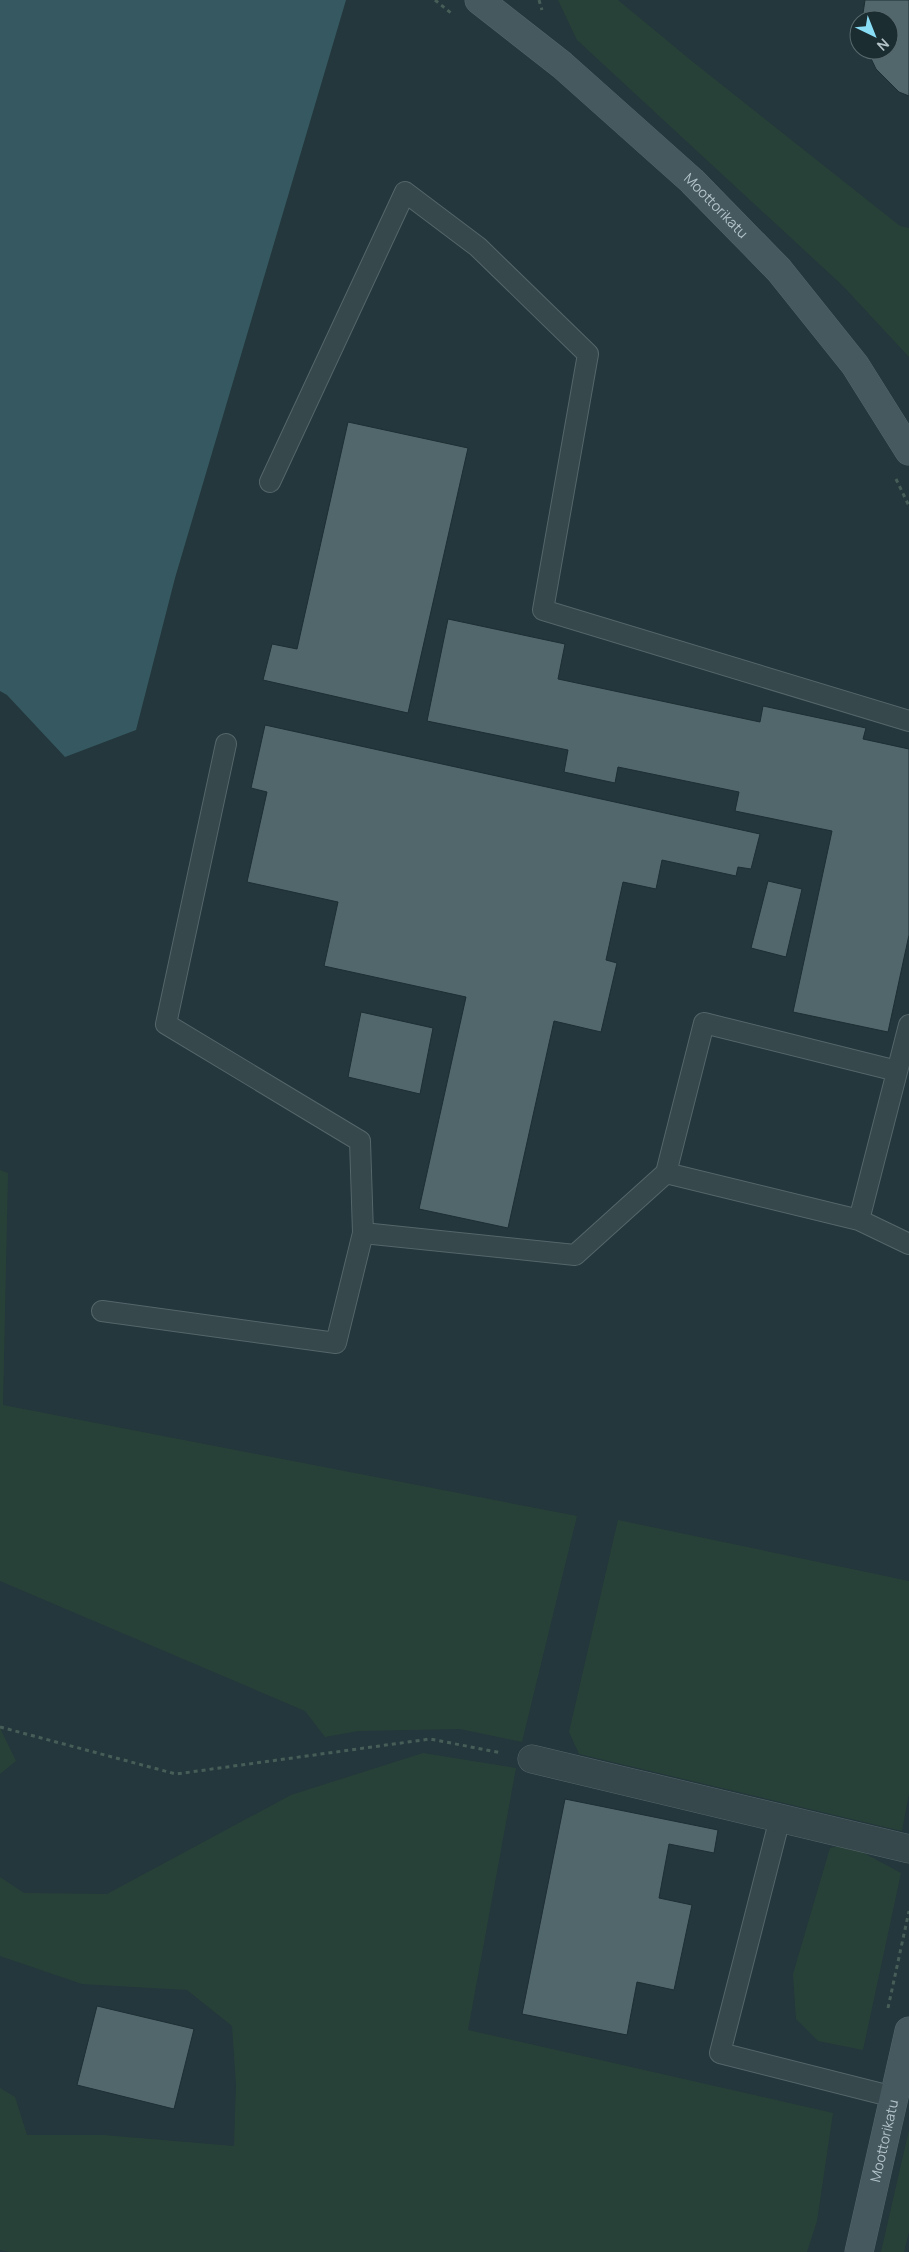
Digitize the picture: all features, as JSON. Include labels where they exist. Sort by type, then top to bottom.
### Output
[{"type":"main road","name":"Moottorikatu","points":[[480,0],[562,65],[692,181],[779,270],[855,365],[909,451]]},
{"type":"main road","name":"Moottorikatu","points":[[859,2252],[909,2031]]},
{"type":"street","points":[[532,1759],[909,1849]]},
{"type":"lane","points":[[270,482],[405,192],[478,248],[588,354],[543,610],[909,720]]},
{"type":"lane","points":[[102,1311],[336,1343],[364,1233],[360,1141],[166,1024],[226,744]]},
{"type":"lane","points":[[364,1233],[575,1255],[666,1173],[704,1023],[897,1071]]},
{"type":"lane","points":[[859,1220],[909,1025]]},
{"type":"lane","points":[[666,1173],[859,1220],[909,1244]]},
{"type":"lane","points":[[780,1818],[720,2053],[894,2098]]},
{"type":"path","points":[[435,0],[457,18]]},
{"type":"path","points":[[895,477],[909,506]]},
{"type":"path","points":[[0,1727],[176,1774],[430,1739],[532,1759]]},
{"type":"green space","points":[[558,0],[618,0],[900,226],[909,228],[909,357],[843,286],[577,40]]},
{"type":"green space","points":[[0,1170],[8,1173],[3,1405],[577,1516],[522,1742],[460,1729],[358,1731],[325,1737],[305,1711],[0,1581]]},
{"type":"green space","points":[[618,1520],[909,1581],[909,1793],[902,1831],[579,1754],[569,1732]]},
{"type":"green space","points":[[0,1728],[16,1761],[0,1774]]},
{"type":"green space","points":[[423,1753],[516,1768],[468,2030],[833,2113],[817,2221],[807,2252],[10,2252],[0,2250],[0,2088],[15,2097],[27,2135],[103,2135],[234,2146],[236,2085],[232,2026],[187,1990],[82,1984],[0,1956],[0,1877],[24,1893],[107,1894],[291,1795]]},
{"type":"green space","points":[[847,1844],[901,1873],[863,2050],[818,2041],[796,2019],[793,1974],[830,1848]]},
{"type":"green space","points":[[909,2130],[909,2232],[904,2252],[881,2252]]},
{"type":"water","points":[[0,0],[346,0],[175,578],[136,730],[65,757],[7,695],[0,691]]},
{"type":"building","points":[[865,0],[909,0],[909,96],[899,92],[876,69],[872,60],[899,60],[899,10],[864,10]]},
{"type":"building","points":[[348,422],[468,448],[408,713],[263,680],[272,644],[297,649]]},
{"type":"building","points":[[448,619],[565,644],[558,679],[760,722],[763,706],[866,728],[863,739],[909,749],[909,935],[888,1032],[793,1012],[832,831],[735,811],[739,792],[618,767],[615,783],[564,772],[568,750],[427,721]]},
{"type":"building","points":[[265,725],[760,834],[751,869],[738,867],[736,876],[662,860],[656,889],[623,882],[606,960],[617,963],[601,1032],[554,1021],[508,1228],[419,1209],[466,997],[324,966],[338,902],[247,882],[267,792],[251,788]]},
{"type":"building","points":[[768,881],[802,889],[786,957],[751,948]]},
{"type":"building","points":[[361,1012],[433,1028],[420,1094],[348,1077]]},
{"type":"building","points":[[565,1799],[718,1830],[714,1853],[669,1844],[659,1898],[692,1905],[674,1990],[637,1982],[627,2035],[522,2014]]},
{"type":"building","points":[[97,2006],[194,2029],[174,2109],[77,2085]]}]
